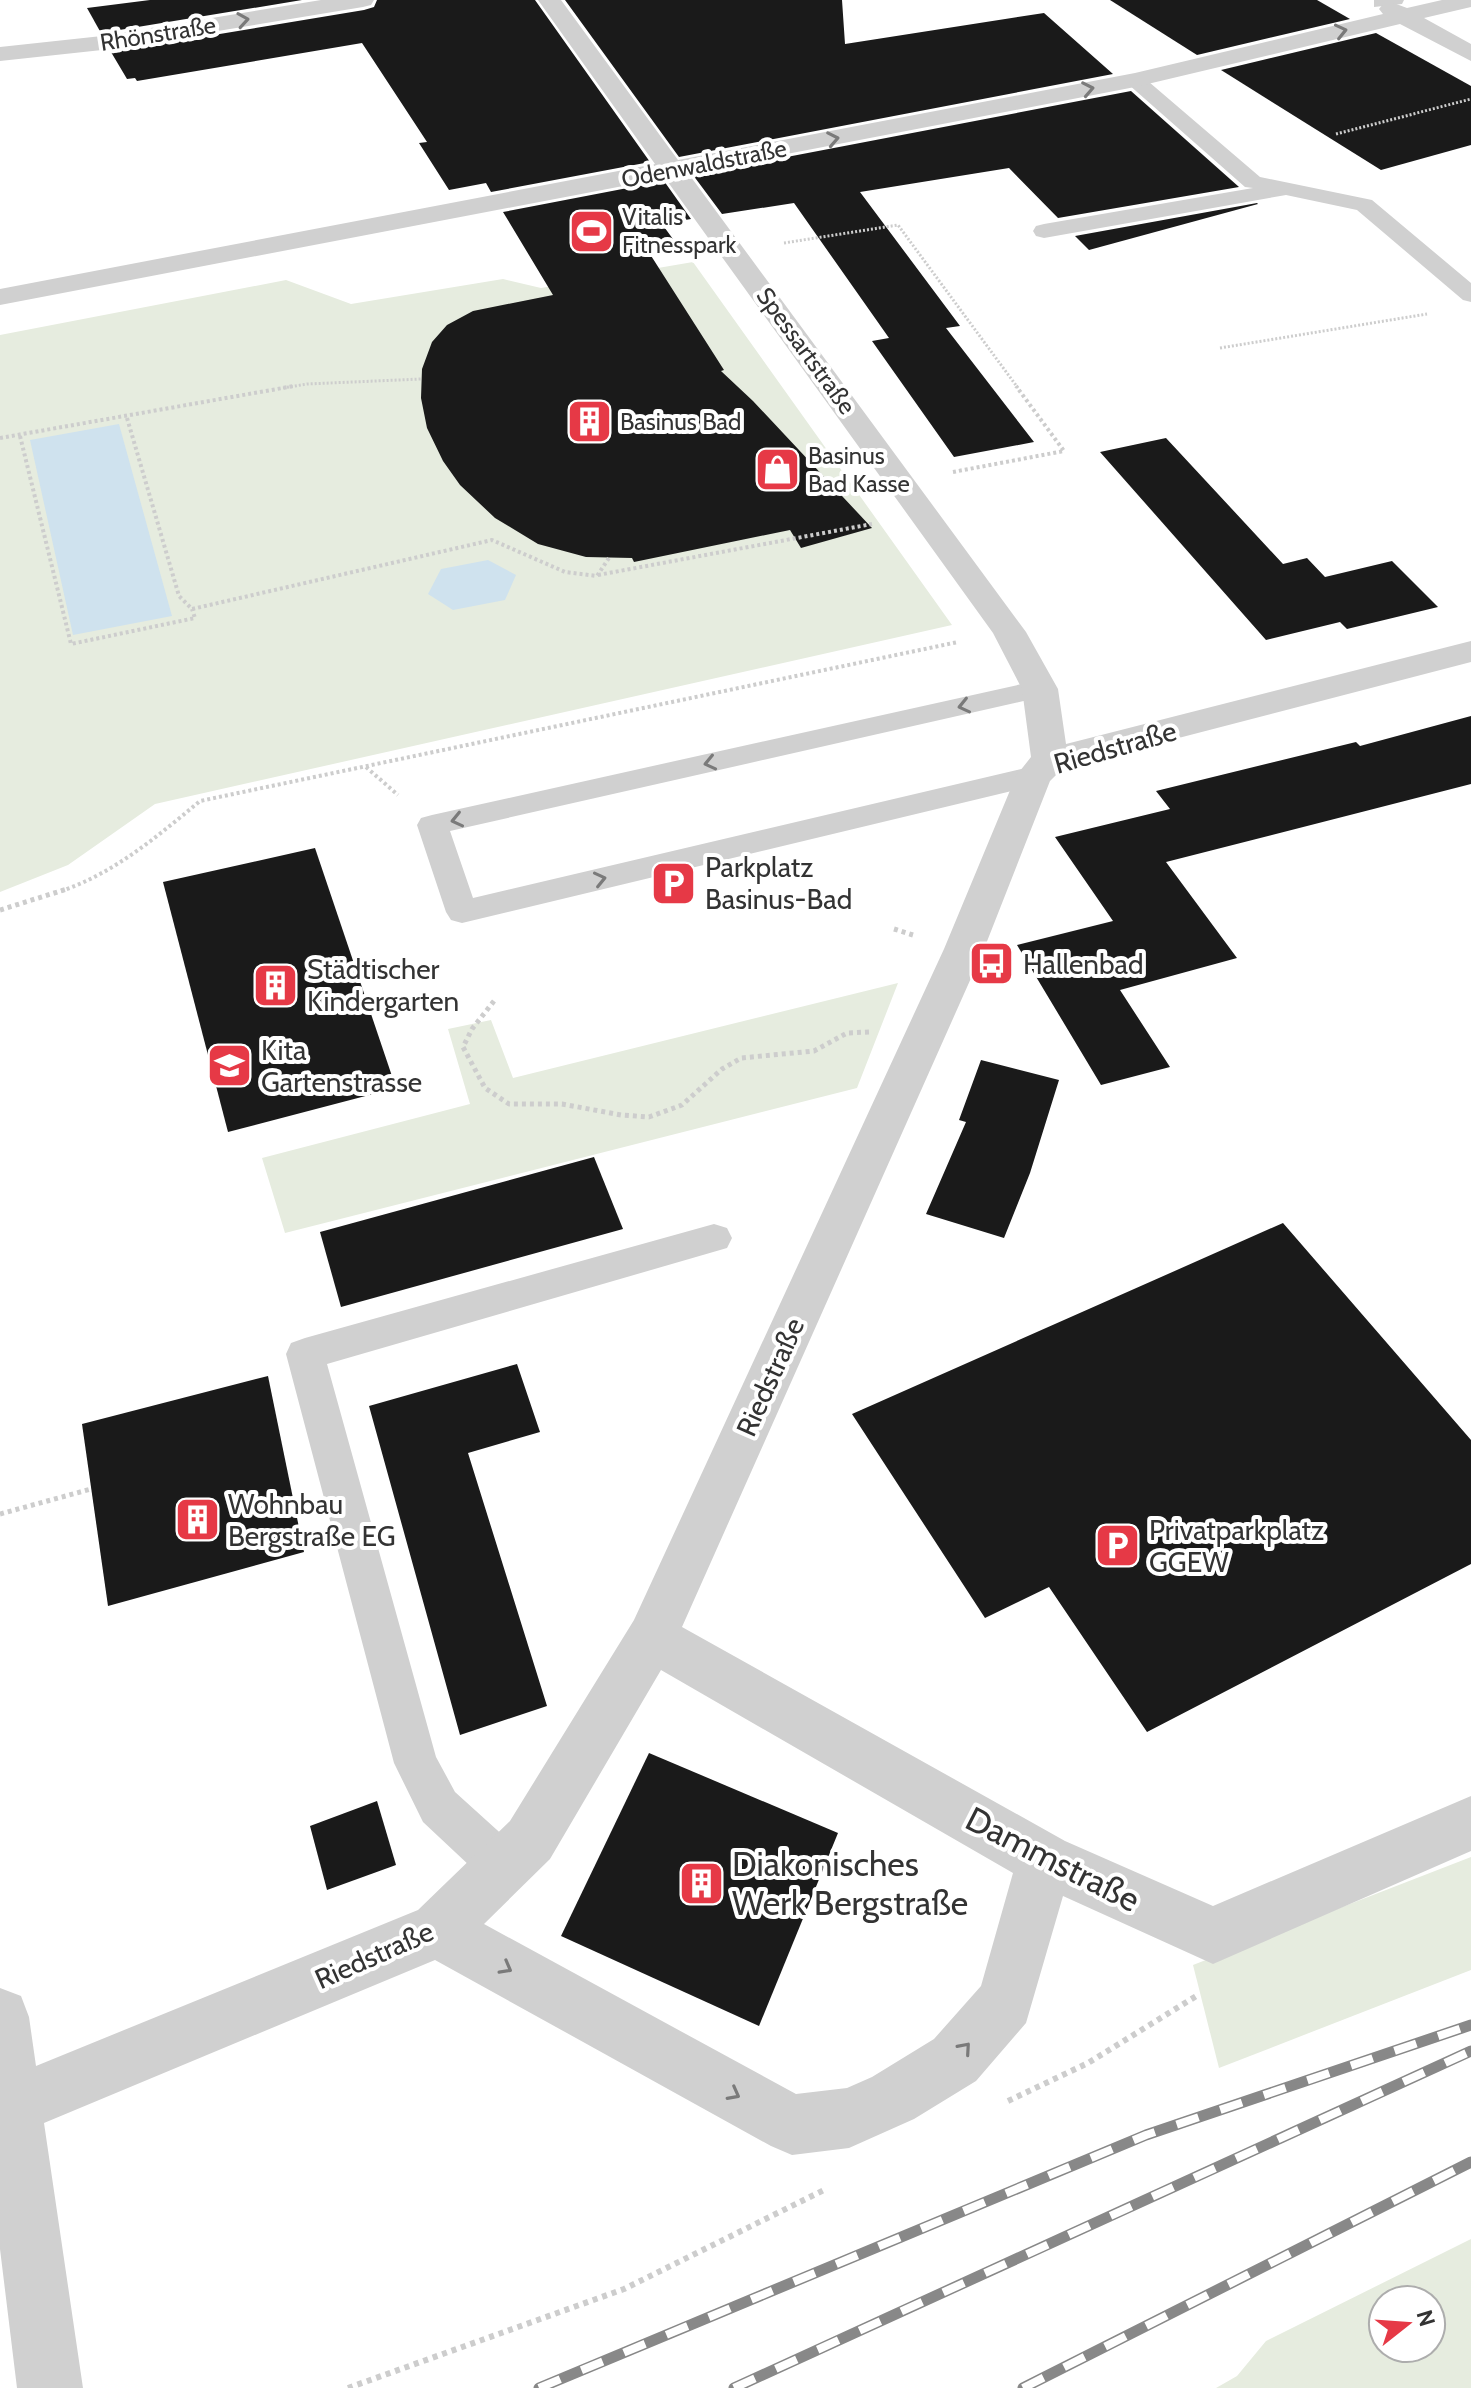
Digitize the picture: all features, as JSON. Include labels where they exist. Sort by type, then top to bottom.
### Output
[{"type":"street","name":"Rhönstraße","points":[[0,54],[102,43],[363,0]]},
{"type":"street","name":"Spessartstraße","points":[[549,0],[1009,632],[1040,689],[1042,768]]},
{"type":"street","name":"Odenwaldstraße","points":[[0,297],[1135,80],[1389,5],[1471,0]]},
{"type":"street","points":[[1389,5],[1471,54]]},
{"type":"street","name":"Riedstraße","points":[[10,2107],[438,1930],[530,1840],[652,1637],[964,949],[1042,768],[1471,651]]},
{"type":"street","name":"Dammstraße","points":[[652,1637],[1045,1860],[1213,1935]]},
{"type":"street","points":[[1213,1935],[1471,1823]]},
{"type":"street","points":[[438,1930],[792,2125],[849,2118],[893,2098],[955,2060],[1005,2002],[1045,1860]]},
{"type":"street","points":[[0,2017],[50,2388]]},
{"type":"lane","points":[[1135,80],[1253,182],[1364,205],[1471,295]]},
{"type":"lane","points":[[1044,231],[1283,190]]},
{"type":"lane","points":[[1040,689],[432,825],[462,912],[1042,768]]},
{"type":"lane","points":[[503,1866],[439,1807],[416,1763],[305,1354],[714,1238]]},
{"type":"path","points":[[1336,134],[1471,99]]},
{"type":"path","points":[[734,251],[898,225],[1064,451],[901,482]]},
{"type":"path","points":[[1220,348],[1440,312]]},
{"type":"path","points":[[0,438],[307,384],[421,379]]},
{"type":"path","points":[[20,436],[71,644],[195,618],[192,609],[179,596],[127,418]]},
{"type":"path","points":[[192,609],[492,540],[565,572],[597,576],[926,515]]},
{"type":"path","points":[[597,576],[609,558]]},
{"type":"path","points":[[0,910],[82,884],[151,842],[200,801],[1009,632]]},
{"type":"path","points":[[494,1001],[472,1029],[463,1047],[484,1086],[496,1099],[518,1108],[565,1103],[636,1117],[662,1115],[681,1107],[732,1062],[748,1055],[814,1051],[828,1045],[835,1037],[865,1030],[913,1061]]},
{"type":"path","points":[[0,1514],[91,1489]]},
{"type":"path","points":[[1004,2102],[1088,2063],[1215,1985],[1213,1935]]},
{"type":"path","points":[[348,2388],[624,2289],[837,2183]]},
{"type":"shaded area","points":[[693,262],[952,625],[155,804],[68,865],[0,892],[0,335],[286,280],[351,304],[503,279],[541,288]]},
{"type":"shaded area","points":[[898,983],[857,1088],[285,1233],[262,1158],[470,1104],[448,1029],[491,1020],[513,1078]]},
{"type":"shaded area","points":[[1471,1857],[1471,1970],[1219,2068],[1193,1965]]},
{"type":"shaded area","points":[[1471,2239],[1471,2388],[1216,2388],[1237,2376],[1266,2341],[1367,2291],[1367,2364],[1447,2364],[1447,2284],[1381,2284]]},
{"type":"water","points":[[119,424],[172,616],[73,635],[30,440]]},
{"type":"water","points":[[488,560],[516,575],[505,600],[453,610],[428,594],[441,569]]},
{"type":"building","points":[[150,0],[302,0],[101,33],[87,8]]},
{"type":"building","points":[[377,0],[535,0],[650,162],[491,192],[486,183],[449,190],[419,143],[427,142],[362,43],[137,81],[135,78],[127,79],[111,52],[364,10],[374,7]]},
{"type":"building","points":[[565,0],[842,0],[845,44],[1044,13],[1113,74],[679,157]]},
{"type":"building","points":[[1110,0],[1317,0],[1350,19],[1197,55]]},
{"type":"building","points":[[1376,33],[1471,86],[1471,145],[1381,170],[1221,70]]},
{"type":"building","points":[[1131,91],[1239,187],[1058,218],[1009,168],[860,192],[960,326],[946,328],[1034,442],[954,457],[872,341],[889,338],[794,203],[722,214],[693,175]]},
{"type":"building","name":"Basinus Bad","points":[[664,181],[691,219],[662,224],[678,246],[648,251],[724,370],[721,371],[872,528],[801,548],[790,530],[634,562],[632,558],[586,557],[538,544],[495,518],[460,485],[443,461],[427,428],[421,398],[422,369],[432,342],[447,325],[473,311],[553,295],[503,212]]},
{"type":"building","points":[[1257,203],[1089,250],[1075,236]]},
{"type":"building","points":[[1166,438],[1283,564],[1307,558],[1325,577],[1392,561],[1438,607],[1347,629],[1340,622],[1266,640],[1100,452]]},
{"type":"building","points":[[1471,716],[1471,784],[1166,862],[1237,958],[1120,990],[1170,1067],[1101,1085],[1017,945],[1113,921],[1055,837],[1170,809],[1156,791],[1356,742],[1360,746]]},
{"type":"building","name":"Städtischer Kindergarten","points":[[315,848],[396,1088],[228,1132],[163,882]]},
{"type":"building","points":[[981,1060],[1059,1080],[1030,1173],[1004,1238],[926,1214],[966,1122],[959,1120]]},
{"type":"building","points":[[594,1157],[623,1229],[341,1307],[320,1232]]},
{"type":"building","points":[[1283,1223],[1471,1440],[1471,1564],[1147,1732],[1049,1587],[985,1618],[852,1414]]},
{"type":"building","points":[[517,1364],[540,1432],[468,1453],[547,1706],[460,1735],[369,1406]]},
{"type":"building","name":"Wohnbau Bergstraße EG","points":[[268,1376],[304,1552],[108,1606],[82,1424]]},
{"type":"building","name":"Diakonisches Werk Bergstraße","points":[[649,1753],[838,1833],[759,2026],[561,1936]]},
{"type":"building","points":[[377,1801],[396,1865],[327,1890],[310,1826]]},
{"type":"railway","points":[[539,2388],[1146,2135],[1471,2025]]},
{"type":"railway","points":[[734,2388],[1471,2051]]},
{"type":"railway","points":[[1023,2388],[1471,2162]]},
{"type":"place","name":"Vitalis Fitnesspark","points":[[591,231]]},
{"type":"place","name":"Basinus Bad","points":[[589,422]]},
{"type":"place","name":"Basinus Bad Kasse","points":[[777,470]]},
{"type":"place","name":"Parkplatz Basinus-Bad","points":[[674,883]]},
{"type":"place","name":"Hallenbad","points":[[992,964]]},
{"type":"place","name":"Städtischer Kindergarten","points":[[276,985]]},
{"type":"place","name":"Kita Gartenstrasse","points":[[230,1066]]},
{"type":"place","name":"Wohnbau Bergstraße EG","points":[[197,1520]]},
{"type":"place","name":"Privatparkplatz GGEW","points":[[1118,1546]]},
{"type":"place","name":"Diakonisches Werk Bergstraße","points":[[701,1884]]}]
